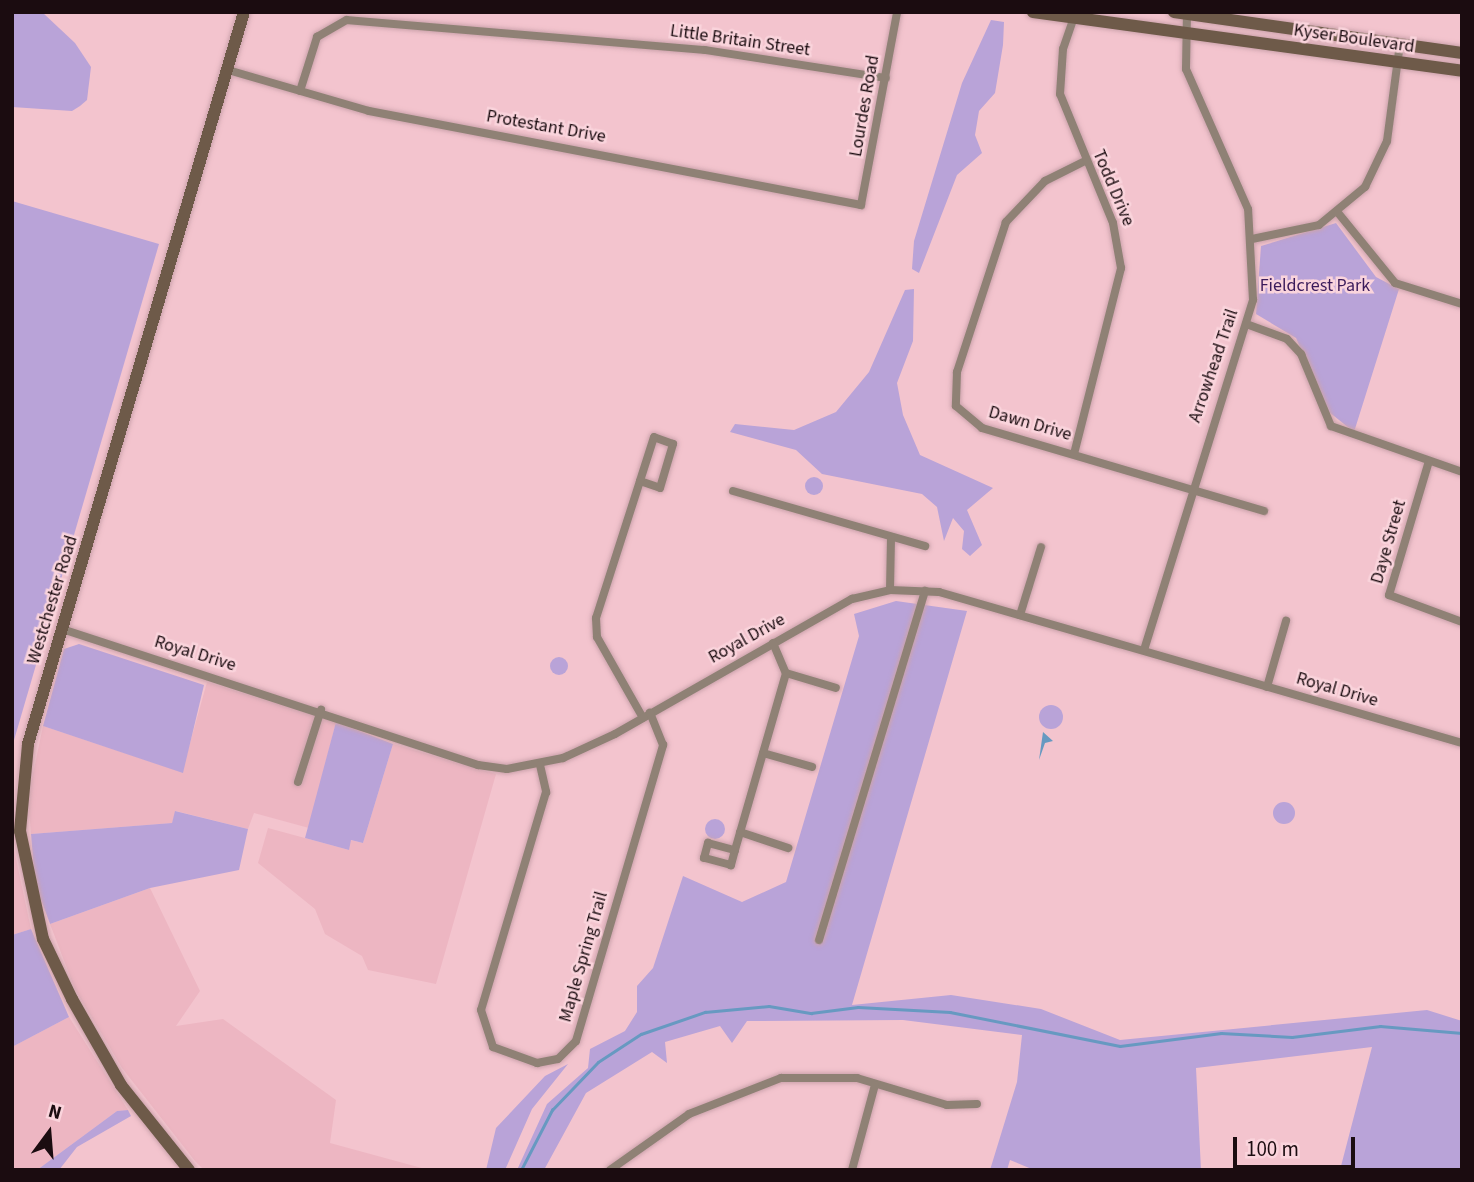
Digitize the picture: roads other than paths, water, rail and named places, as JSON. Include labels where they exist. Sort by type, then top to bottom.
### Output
[{"type":"street","name":"Westchester Road","points":[[189,1170],[121,1084],[72,999],[43,939],[29,890],[20,831],[22,782],[62,629],[244,12]]},
{"type":"street","name":"Lourdes Road","points":[[861,205],[897,12]]},
{"type":"street","name":"Kyser Boulevard","points":[[1033,12],[1075,15],[1461,71]]},
{"type":"street","name":"Kyser Boulevard","points":[[1181,13],[1462,52]]},
{"type":"street","name":"Arrowhead Trail","points":[[1144,650],[1191,489],[1249,325],[1252,239],[1229,161],[1186,69],[1181,13]]},
{"type":"street","name":"Todd Drive","points":[[1074,454],[1121,268],[1113,223],[1085,161],[1060,94],[1059,69],[1075,15]]},
{"type":"street","name":"Little Britain Street","points":[[300,91],[317,37],[347,20],[705,50],[886,78]]},
{"type":"street","points":[[1252,239],[1307,228],[1339,214],[1378,167],[1399,63],[1400,44]]},
{"type":"street","points":[[1461,71],[1462,52]]},
{"type":"street","name":"Protestant Drive","points":[[228,70],[369,111],[861,205]]},
{"type":"street","name":"Dawn Drive","points":[[1085,161],[1045,181],[1006,222],[953,392],[967,421],[1264,511]]},
{"type":"street","points":[[1339,214],[1395,283],[1462,304]]},
{"type":"street","points":[[1249,325],[1287,339],[1301,355],[1331,426],[1462,472]]},
{"type":"street","points":[[640,481],[660,488],[673,444],[654,437],[596,618],[597,638],[646,716]]},
{"type":"street","name":"Daye Street","points":[[1429,461],[1390,585],[1398,603],[1462,622]]},
{"type":"street","points":[[733,491],[925,546]]},
{"type":"street","points":[[890,590],[891,537]]},
{"type":"street","points":[[1020,615],[1041,547]]},
{"type":"street","name":"Royal Drive","points":[[62,629],[321,710],[478,765],[540,765],[646,716],[852,598],[890,590],[925,591],[1144,650],[1462,743]]},
{"type":"street","points":[[819,940],[925,591]]},
{"type":"street","points":[[1267,687],[1286,621]]},
{"type":"street","points":[[735,850],[786,673],[773,643]]},
{"type":"street","points":[[786,673],[836,688]]},
{"type":"street","points":[[298,782],[321,710]]},
{"type":"street","name":"Maple Spring Trail","points":[[540,765],[546,792],[481,1010],[493,1047],[537,1063],[558,1059],[576,1041],[663,745],[646,716]]},
{"type":"street","points":[[763,753],[812,767]]},
{"type":"street","points":[[740,832],[788,848]]},
{"type":"street","points":[[610,1170],[646,1138],[737,1090],[819,1075],[875,1085],[947,1105],[977,1104]]},
{"type":"street","points":[[852,1170],[875,1085]]},
{"type":"water","points":[[1043,732],[1053,741],[1045,743],[1039,760]]},
{"type":"waterway","points":[[521,1170],[552,1110],[598,1062],[641,1034],[705,1012],[769,1006],[811,1013],[858,1007],[950,1012],[1120,1046],[1221,1033],[1292,1037],[1380,1026],[1462,1033]]},
{"type":"park label","name":"Fieldcrest Park","points":[[1315,286]]}]
